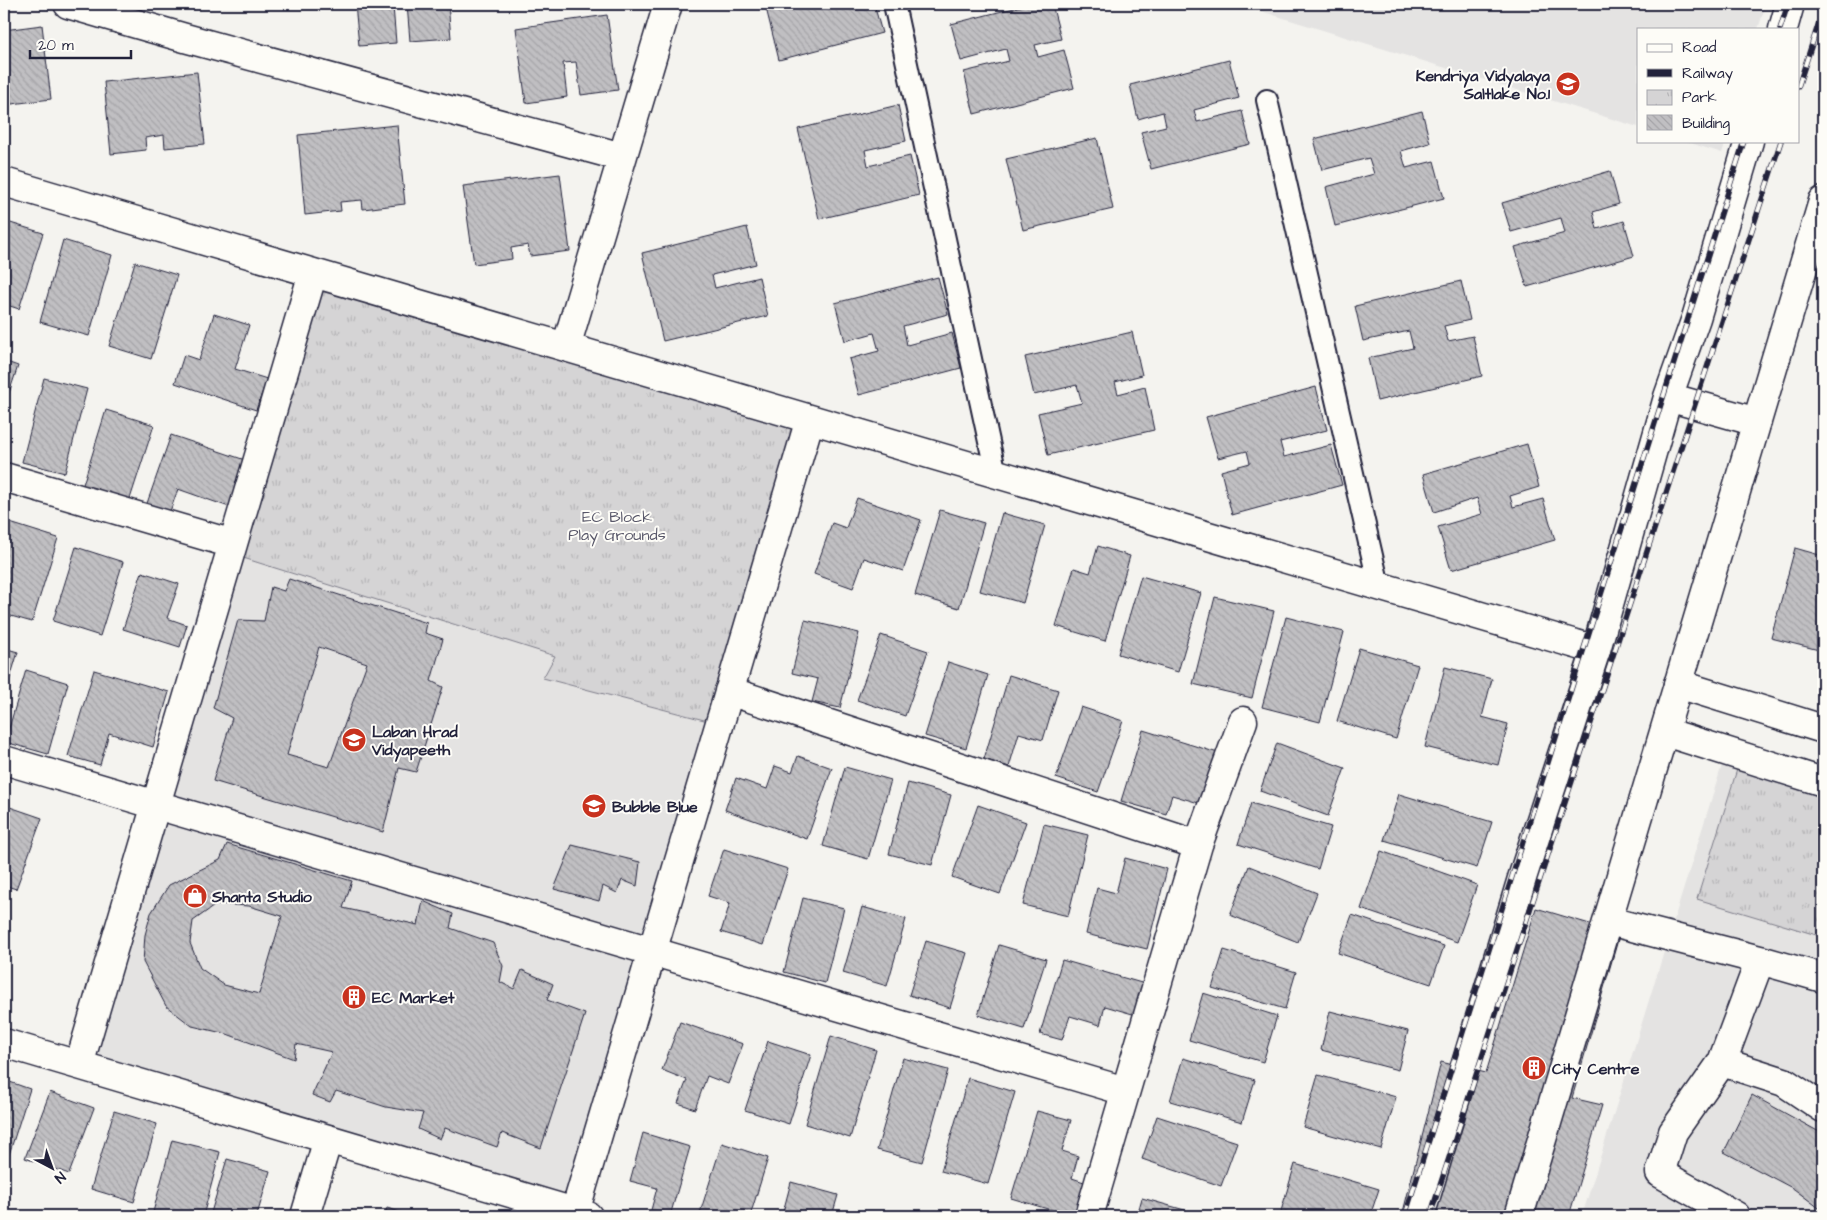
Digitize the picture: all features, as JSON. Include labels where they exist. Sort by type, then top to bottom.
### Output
[{"type":"street","points":[[68,4],[195,41],[622,157]]},
{"type":"street","points":[[566,348],[668,4]]},
{"type":"street","points":[[1783,28],[1790,4]]},
{"type":"street","points":[[1420,1216],[1523,875],[1596,650],[1668,397],[1696,318],[1749,142]]},
{"type":"street","points":[[4,182],[1596,650]]},
{"type":"street","points":[[1519,1216],[1823,201]]},
{"type":"street","points":[[79,1065],[313,273]]},
{"type":"street","points":[[1668,397],[1757,422]]},
{"type":"street","points":[[4,1043],[582,1214],[653,952],[810,419]]},
{"type":"street","points":[[4,477],[234,544]]},
{"type":"street","points":[[1678,684],[1823,729]]},
{"type":"street","points":[[730,691],[1198,845]]},
{"type":"street","points":[[1089,1216],[1198,845],[1243,721]]},
{"type":"street","points":[[1665,732],[1823,782]]},
{"type":"street","points":[[4,760],[1125,1091]]},
{"type":"street","points":[[1608,921],[1823,978]]},
{"type":"street","points":[[1736,1216],[1660,1173],[1673,1132],[1722,1062],[1760,960]]},
{"type":"street","points":[[1722,1062],[1784,1082],[1823,1108]]},
{"type":"street","points":[[306,1216],[328,1139]]},
{"type":"lane","points":[[894,4],[996,474]]},
{"type":"lane","points":[[1267,100],[1379,586]]},
{"type":"shaded area","name":"Kendriya Vidyalaya Saltlake No.1","points":[[1238,4],[1766,4],[1758,28],[1637,28],[1637,127]]},
{"type":"shaded area","points":[[1687,142],[1726,142],[1722,153]]},
{"type":"shaded area","name":"Laban Hrad Vidyapeeth","points":[[237,556],[556,656],[544,678],[708,721],[645,942],[167,802]]},
{"type":"shaded area","points":[[1749,749],[1823,771],[1823,1216],[1582,1216],[1722,765]]},
{"type":"shaded area","points":[[161,814],[644,958],[572,1203],[94,1057]]},
{"type":"green space","name":"EC Block Play Grounds","points":[[318,286],[797,428],[708,721],[543,678],[555,656],[237,556]]},
{"type":"green space","points":[[1739,763],[1823,789],[1823,937],[1697,899]]},
{"type":"building","points":[[355,4],[407,4],[393,6],[396,43],[359,46]]},
{"type":"building","points":[[407,4],[448,4],[451,38],[410,41]]},
{"type":"building","points":[[765,4],[874,4],[882,33],[779,60]]},
{"type":"building","points":[[1030,4],[1052,4],[1061,39],[1035,45],[1038,57],[1064,50],[1074,88],[974,114],[964,72],[1009,61],[1006,49],[961,61],[951,24]]},
{"type":"building","points":[[607,15],[618,90],[581,95],[576,62],[563,63],[567,97],[526,103],[516,28]]},
{"type":"building","points":[[42,25],[51,99],[4,105],[4,30]]},
{"type":"building","points":[[1229,60],[1239,98],[1194,110],[1197,122],[1242,111],[1250,144],[1151,169],[1141,132],[1166,126],[1163,112],[1138,119],[1130,85]]},
{"type":"building","points":[[197,72],[205,144],[165,148],[164,135],[145,138],[146,150],[111,154],[104,82]]},
{"type":"building","points":[[898,105],[906,141],[865,150],[868,166],[910,156],[919,195],[819,219],[798,129]]},
{"type":"building","points":[[1422,111],[1430,143],[1401,151],[1406,168],[1434,161],[1444,198],[1335,226],[1326,187],[1374,174],[1369,158],[1322,170],[1314,139]]},
{"type":"building","points":[[397,125],[405,204],[363,209],[362,200],[340,202],[341,211],[305,215],[298,135]]},
{"type":"building","points":[[1097,138],[1113,209],[1023,230],[1006,159]]},
{"type":"building","points":[[1610,171],[1619,204],[1593,212],[1597,229],[1624,221],[1634,256],[1527,287],[1515,247],[1565,233],[1561,218],[1511,232],[1502,203]]},
{"type":"building","points":[[560,174],[570,251],[530,256],[528,245],[511,248],[512,259],[474,264],[463,186]]},
{"type":"building","points":[[4,221],[43,233],[19,309],[4,304]]},
{"type":"building","points":[[747,227],[756,264],[712,275],[715,288],[759,277],[768,316],[663,341],[642,253]]},
{"type":"building","points":[[63,240],[112,255],[89,336],[40,322]]},
{"type":"building","points":[[135,262],[177,275],[151,359],[109,346]]},
{"type":"building","points":[[938,277],[948,314],[903,326],[907,345],[952,333],[961,368],[859,395],[849,359],[879,351],[874,333],[845,341],[835,303]]},
{"type":"building","points":[[1461,281],[1470,320],[1444,326],[1448,341],[1473,336],[1482,376],[1377,401],[1368,358],[1413,348],[1409,331],[1363,341],[1355,306]]},
{"type":"building","points":[[214,314],[249,325],[235,369],[267,379],[256,410],[175,383],[184,355],[199,360]]},
{"type":"building","points":[[1132,332],[1142,375],[1115,382],[1118,394],[1145,387],[1154,430],[1048,455],[1038,413],[1082,403],[1077,385],[1034,395],[1025,357]]},
{"type":"building","points":[[4,361],[18,366],[4,408]]},
{"type":"building","points":[[44,378],[87,389],[65,473],[22,462]]},
{"type":"building","points":[[1316,387],[1327,430],[1280,442],[1284,457],[1331,445],[1342,485],[1232,515],[1221,471],[1250,463],[1247,451],[1218,458],[1206,417]]},
{"type":"building","points":[[106,410],[154,425],[128,505],[81,491]]},
{"type":"building","points":[[171,435],[248,461],[232,508],[178,489],[168,517],[145,509]]},
{"type":"building","points":[[1527,444],[1539,487],[1510,496],[1513,507],[1543,499],[1555,540],[1451,570],[1438,527],[1482,514],[1477,498],[1434,512],[1423,474]]},
{"type":"building","points":[[857,498],[921,520],[903,571],[864,558],[853,588],[814,574],[832,523],[846,528]]},
{"type":"building","points":[[940,510],[984,523],[959,608],[915,595]]},
{"type":"building","points":[[1002,513],[1045,525],[1023,603],[980,591]]},
{"type":"building","points":[[10,523],[58,538],[32,622],[4,614],[4,542]]},
{"type":"building","points":[[1098,546],[1130,556],[1105,641],[1056,626],[1074,568],[1090,573]]},
{"type":"building","points":[[76,547],[123,562],[100,636],[53,621]]},
{"type":"building","points":[[1795,548],[1823,556],[1823,651],[1771,638]]},
{"type":"building","points":[[142,572],[179,584],[167,618],[187,625],[180,647],[123,629]]},
{"type":"building","points":[[1141,576],[1201,593],[1178,672],[1118,654]]},
{"type":"building","points":[[289,579],[427,623],[425,633],[443,639],[431,681],[443,687],[416,772],[399,768],[383,832],[213,781],[232,718],[213,708],[238,620],[264,621],[271,587],[284,591]],"holes":[[[319,647],[367,663],[329,767],[287,755]]]},
{"type":"building","points":[[1215,597],[1274,611],[1252,698],[1193,684]]},
{"type":"building","points":[[1286,617],[1344,632],[1320,722],[1262,707]]},
{"type":"building","points":[[805,620],[859,633],[840,708],[812,702],[818,679],[792,673]]},
{"type":"building","points":[[881,635],[928,651],[905,716],[857,700]]},
{"type":"building","points":[[4,648],[18,652],[4,698]]},
{"type":"building","points":[[1359,648],[1418,665],[1396,739],[1337,721]]},
{"type":"building","points":[[948,662],[988,675],[966,748],[925,736]]},
{"type":"building","points":[[1445,667],[1492,679],[1482,717],[1508,724],[1498,765],[1425,747]]},
{"type":"building","points":[[26,670],[68,683],[48,754],[5,742]]},
{"type":"building","points":[[94,670],[169,692],[153,747],[109,733],[100,765],[68,756]]},
{"type":"building","points":[[1009,675],[1058,690],[1043,740],[1019,733],[1009,767],[984,759]]},
{"type":"building","points":[[1081,707],[1123,721],[1098,792],[1056,778]]},
{"type":"building","points":[[1143,730],[1218,753],[1202,804],[1172,795],[1166,814],[1121,801]]},
{"type":"building","points":[[1277,743],[1345,768],[1328,816],[1260,791]]},
{"type":"building","points":[[798,756],[832,768],[807,839],[725,810],[736,778],[767,789],[775,766],[792,772]]},
{"type":"building","points":[[845,767],[891,780],[868,859],[823,846]]},
{"type":"building","points":[[908,783],[951,795],[932,865],[889,854]]},
{"type":"building","points":[[1399,794],[1492,822],[1477,868],[1384,840]]},
{"type":"building","points":[[1251,803],[1331,827],[1318,869],[1238,844]]},
{"type":"building","points":[[4,805],[42,818],[16,889],[4,885]]},
{"type":"building","points":[[978,805],[1026,822],[1000,894],[952,877]]},
{"type":"building","points":[[1044,824],[1088,835],[1068,916],[1023,905]]},
{"type":"building","name":"EC Market","points":[[227,844],[352,881],[343,908],[418,925],[423,901],[453,914],[450,928],[493,943],[503,966],[500,982],[514,989],[522,970],[553,984],[547,1000],[585,1014],[541,1148],[502,1133],[497,1147],[445,1128],[440,1139],[418,1129],[423,1113],[386,1107],[336,1091],[330,1102],[312,1095],[332,1052],[296,1044],[294,1059],[227,1034],[192,1026],[166,1006],[143,962],[145,935],[151,913],[169,885],[220,860]],"holes":[[[217,904],[249,906],[282,916],[259,994],[224,985],[200,968],[190,943],[193,921]]]},
{"type":"building","points":[[572,845],[640,862],[637,886],[622,880],[617,893],[603,886],[599,901],[554,889]]},
{"type":"building","points":[[724,849],[788,869],[763,945],[721,932],[730,903],[708,896]]},
{"type":"building","points":[[1381,851],[1477,885],[1457,942],[1361,909]]},
{"type":"building","points":[[1125,858],[1167,869],[1147,949],[1086,934],[1097,888],[1116,893]]},
{"type":"building","points":[[1249,866],[1317,893],[1298,942],[1230,915]]},
{"type":"building","points":[[803,898],[844,908],[825,983],[784,972]]},
{"type":"building","points":[[862,907],[906,919],[887,986],[843,973]]},
{"type":"building","name":"City Centre","points":[[1536,908],[1620,933],[1572,1098],[1602,1105],[1569,1216],[1402,1216],[1441,1062],[1486,1073]]},
{"type":"building","points":[[1352,915],[1444,946],[1431,984],[1338,953]]},
{"type":"building","points":[[926,941],[967,953],[950,1008],[909,995]]},
{"type":"building","points":[[999,945],[1046,959],[1024,1029],[978,1015]]},
{"type":"building","points":[[1224,950],[1296,972],[1285,1009],[1212,988]]},
{"type":"building","points":[[1062,960],[1145,984],[1136,1015],[1105,1006],[1100,1025],[1070,1016],[1062,1040],[1040,1034]]},
{"type":"building","points":[[1203,993],[1277,1016],[1263,1062],[1189,1040]]},
{"type":"building","points":[[1330,1011],[1408,1031],[1398,1070],[1321,1050]]},
{"type":"building","points":[[680,1022],[743,1044],[728,1084],[707,1076],[695,1109],[678,1103],[687,1080],[662,1070]]},
{"type":"building","points":[[831,1036],[876,1050],[850,1138],[805,1124]]},
{"type":"building","points":[[768,1041],[811,1055],[789,1124],[745,1110]]},
{"type":"building","points":[[903,1058],[948,1070],[922,1162],[877,1150]]},
{"type":"building","points":[[1183,1058],[1255,1080],[1242,1122],[1170,1101]]},
{"type":"building","points":[[1318,1075],[1396,1097],[1381,1149],[1303,1127]]},
{"type":"building","points":[[968,1078],[1015,1092],[988,1184],[941,1171]]},
{"type":"building","points":[[4,1080],[30,1089],[6,1164],[4,1164]]},
{"type":"building","points":[[50,1092],[94,1108],[69,1174],[25,1158]]},
{"type":"building","points":[[1752,1095],[1823,1134],[1823,1211],[1794,1189],[1724,1152]]},
{"type":"building","points":[[114,1111],[157,1124],[134,1202],[91,1189]]},
{"type":"building","points":[[1037,1111],[1071,1120],[1062,1151],[1078,1156],[1072,1178],[1087,1183],[1076,1216],[1011,1198]]},
{"type":"building","points":[[1157,1116],[1237,1142],[1221,1186],[1142,1159]]},
{"type":"building","points":[[643,1133],[690,1147],[670,1216],[651,1210],[657,1188],[630,1181]]},
{"type":"building","points":[[172,1140],[220,1152],[203,1216],[152,1216]]},
{"type":"building","points":[[722,1143],[768,1158],[750,1216],[699,1216]]},
{"type":"building","points":[[227,1159],[270,1171],[257,1215],[262,1216],[210,1216]]},
{"type":"building","points":[[1295,1164],[1379,1189],[1370,1216],[1298,1216],[1281,1211]]},
{"type":"building","points":[[791,1182],[838,1195],[832,1216],[782,1216]]},
{"type":"building","points":[[1142,1198],[1206,1216],[1137,1216]]},
{"type":"building","points":[[387,1208],[413,1216],[384,1216]]},
{"type":"building","points":[[848,1210],[868,1216],[846,1216]]},
{"type":"railway","points":[[1780,28],[1788,4]]},
{"type":"railway","points":[[1800,81],[1823,10]]},
{"type":"railway","points":[[1405,1216],[1744,142]]},
{"type":"railway","points":[[1430,1216],[1781,142]]},
{"type":"place","name":"Kendriya Vidyalaya Saltlake No.1","points":[[1568,84]]},
{"type":"place","name":"Laban Hrad Vidyapeeth","points":[[354,740]]},
{"type":"place","name":"Bubble Blue","points":[[594,806]]},
{"type":"place","name":"Shanta Studio","points":[[195,896]]},
{"type":"place","name":"EC Market","points":[[354,997]]},
{"type":"place","name":"City Centre","points":[[1534,1068]]}]
